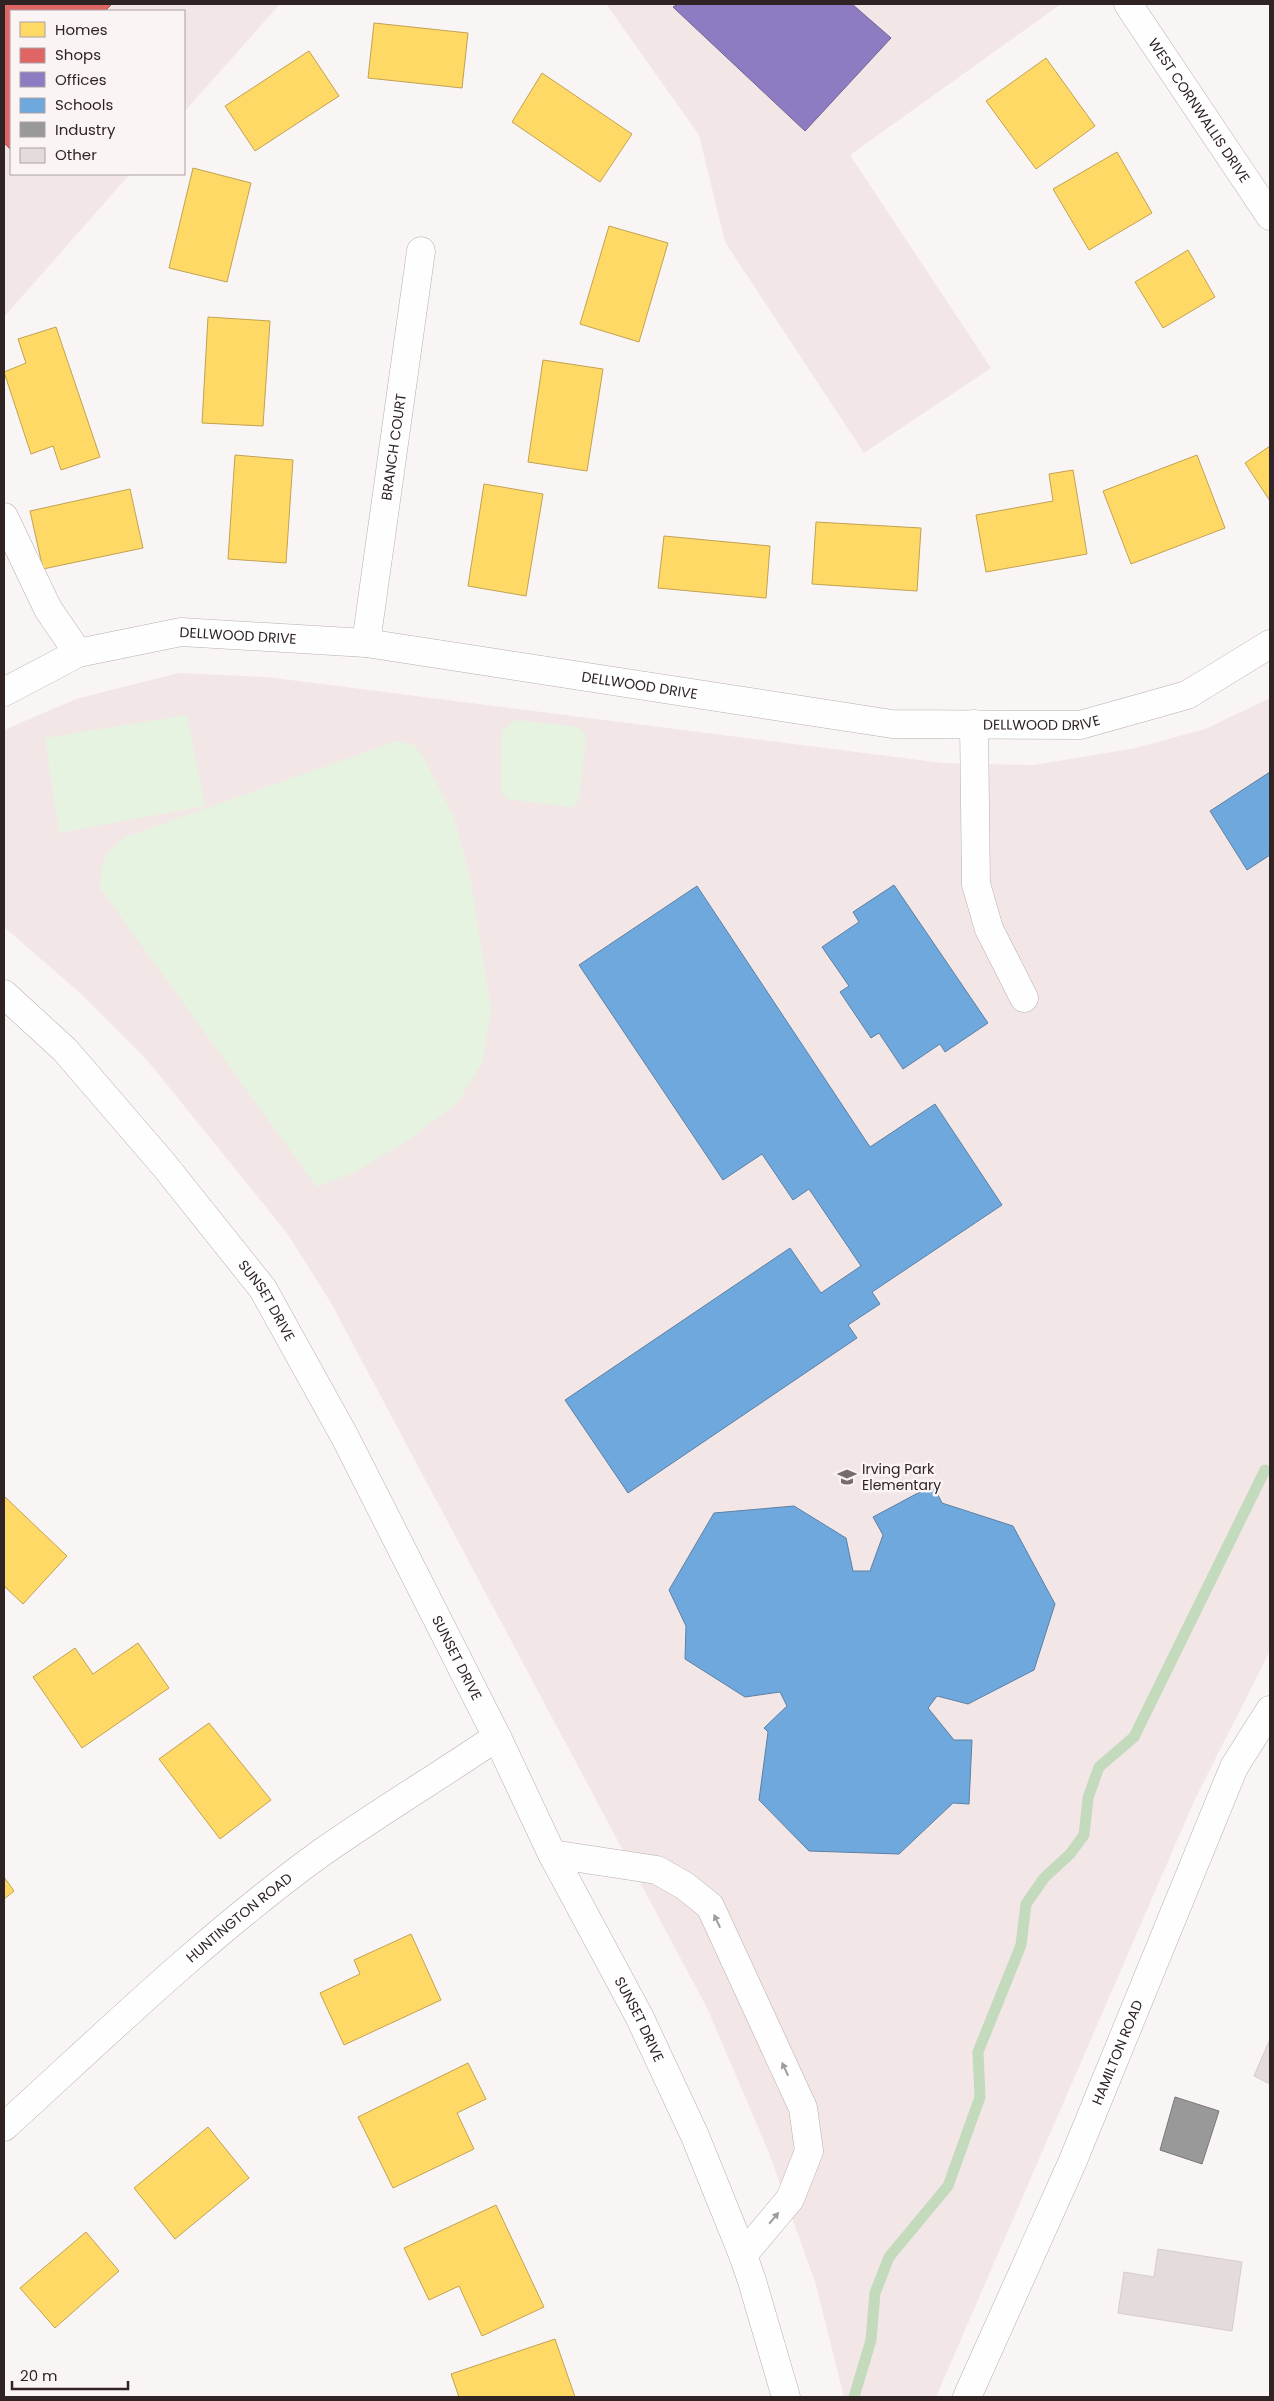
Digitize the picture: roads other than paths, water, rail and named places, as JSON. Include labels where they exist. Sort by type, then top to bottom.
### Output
[{"type":"street","name":"WEST CORNWALLIS DRIVE","points":[[1128,4],[1270,216]]},
{"type":"street","name":"BRANCH COURT","points":[[366,644],[421,251]]},
{"type":"street","points":[[4,517],[48,609],[78,653]]},
{"type":"street","name":"DELLWOOD DRIVE","points":[[4,692],[78,653],[181,632],[366,644],[892,724],[1080,725],[1187,695],[1270,644]]},
{"type":"street","points":[[974,724],[976,884],[990,928],[1024,998]]},
{"type":"street","name":"SUNSET DRIVE","points":[[4,994],[65,1050],[164,1165],[263,1290],[344,1436],[497,1737],[552,1854],[639,2016],[695,2136],[743,2255],[786,2397]]},
{"type":"street","name":"HAMILTON ROAD","points":[[966,2397],[1072,2163],[1234,1767],[1270,1710]]},
{"type":"street","name":"HUNTINGTON ROAD","points":[[4,2127],[146,1998],[241,1916],[321,1853],[497,1737]]},
{"type":"street","points":[[552,1854],[657,1870],[685,1886],[710,1906],[803,2108],[809,2151],[790,2199],[743,2255]]},
{"type":"waterway","points":[[854,2397],[871,2340],[875,2293],[889,2257],[948,2186],[980,2097],[978,2052],[1021,1945],[1026,1904],[1044,1878],[1070,1854],[1084,1835],[1088,1798],[1099,1767],[1134,1737],[1265,1470]]},
{"type":"place","name":"Irving Park Elementary","points":[[847,1477]]}]
